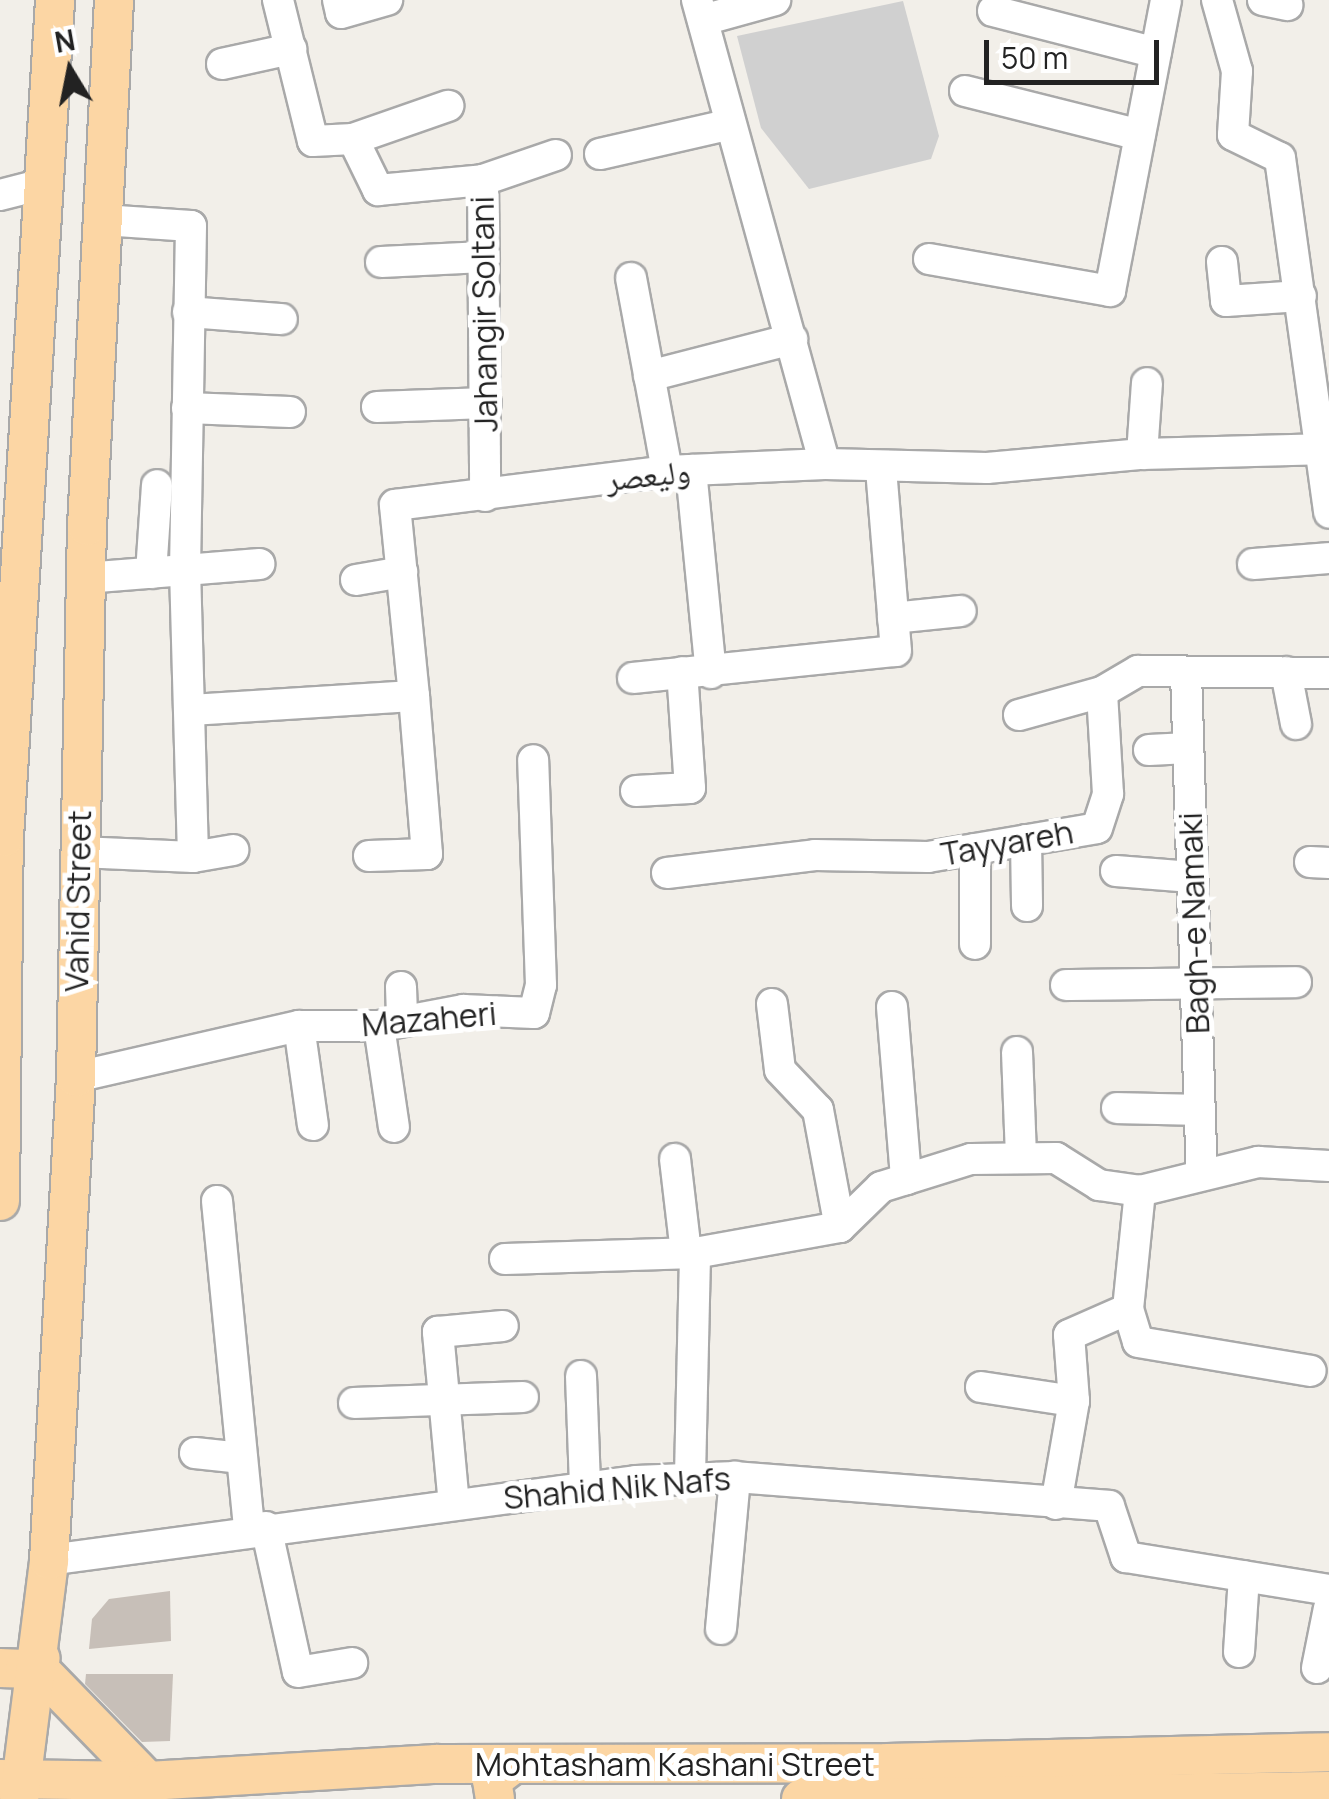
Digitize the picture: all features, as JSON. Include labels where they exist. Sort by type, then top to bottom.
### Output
[{"type":"main road","points":[[0,1202],[10,609],[47,183],[56,50],[55,0]]},
{"type":"main road","name":"Vahid Street","points":[[14,1786],[26,1664],[49,1560],[76,1078],[85,578],[114,0]]},
{"type":"main road","points":[[56,50],[75,44],[113,53]]},
{"type":"main road","points":[[26,1664],[148,1781]]},
{"type":"main road","name":"Mohtasham Kashani Street","points":[[14,1786],[513,1764],[1311,1753]]},
{"type":"main road","points":[[494,1799],[492,1780],[513,1764]]},
{"type":"main road","name":"Mohtasham Kashani Street","points":[[809,1798],[1307,1794]]},
{"type":"street","points":[[278,0],[314,141],[354,138],[448,106]]},
{"type":"street","points":[[338,0],[341,13],[388,0]]},
{"type":"street","points":[[775,0],[700,10],[728,124],[825,464]]},
{"type":"street","points":[[930,259],[1110,292],[1166,0]]},
{"type":"street","points":[[1217,0],[1237,71],[1233,136],[1280,158],[1324,449],[1329,512]]},
{"type":"street","points":[[994,11],[1156,53]]},
{"type":"street","points":[[222,64],[290,49]]},
{"type":"street","points":[[966,90],[1140,135]]},
{"type":"street","points":[[600,154],[728,124]]},
{"type":"street","name":"Jahangir Soltani","points":[[354,138],[378,190],[483,180],[485,496]]},
{"type":"street","points":[[483,180],[556,154]]},
{"type":"street","points":[[0,195],[47,183]]},
{"type":"street","points":[[103,220],[191,226],[185,568],[193,858]]},
{"type":"street","points":[[382,262],[484,256]]},
{"type":"street","points":[[1222,262],[1226,301],[1301,296]]},
{"type":"street","points":[[631,278],[650,376],[679,470],[697,673],[690,788],[636,792]]},
{"type":"street","points":[[188,312],[282,319]]},
{"type":"street","points":[[650,376],[792,338]]},
{"type":"street","points":[[1142,454],[1147,382]]},
{"type":"street","points":[[377,408],[486,404]]},
{"type":"street","points":[[186,408],[290,412]]},
{"type":"street","name":"ولیعصر","points":[[369,856],[427,854],[394,505],[679,470],[825,464],[988,468],[1142,454],[1324,449]]},
{"type":"street","points":[[633,678],[896,651],[881,468]]},
{"type":"street","points":[[150,573],[157,484]]},
{"type":"street","points":[[1254,564],[1329,558]]},
{"type":"street","points":[[85,578],[259,564]]},
{"type":"street","points":[[356,580],[402,572]]},
{"type":"street","points":[[894,618],[961,612]]},
{"type":"street","points":[[1019,714],[1102,692],[1138,671],[1329,673]]},
{"type":"street","points":[[1286,672],[1296,724]]},
{"type":"street","name":"Bagh-e Namaki","points":[[1186,673],[1202,1172]]},
{"type":"street","name":"Tayyareh","points":[[667,872],[815,855],[928,857],[1097,828],[1108,794],[1102,692]]},
{"type":"street","points":[[190,710],[414,696]]},
{"type":"street","points":[[1149,750],[1188,748]]},
{"type":"street","name":"Mazaheri","points":[[76,1078],[299,1026],[390,1023],[463,1010],[534,1013],[542,985],[532,760]]},
{"type":"street","points":[[1026,840],[1027,906]]},
{"type":"street","points":[[975,849],[975,944]]},
{"type":"street","points":[[79,852],[193,858],[233,850]]},
{"type":"street","points":[[1116,870],[1192,877]]},
{"type":"street","points":[[1066,984],[1196,986],[1296,982]]},
{"type":"street","points":[[394,1128],[390,1023],[401,987]]},
{"type":"street","points":[[772,1004],[780,1070],[818,1110],[840,1227]]},
{"type":"street","points":[[892,1007],[906,1180]]},
{"type":"street","points":[[299,1026],[312,1125]]},
{"type":"street","points":[[1017,1052],[1022,1158]]},
{"type":"street","points":[[1117,1108],[1200,1110]]},
{"type":"street","points":[[505,1258],[690,1253],[840,1227],[881,1187],[971,1159],[1056,1158],[1099,1184],[1140,1190],[1202,1172],[1258,1162],[1329,1166]]},
{"type":"street","points":[[675,1159],[690,1253],[690,1476]]},
{"type":"street","points":[[1140,1190],[1128,1310],[1138,1342],[1312,1371]]},
{"type":"street","points":[[217,1201],[242,1458],[298,1672],[352,1663]]},
{"type":"street","points":[[1056,1504],[1074,1401],[1070,1334],[1128,1310]]},
{"type":"street","points":[[454,1505],[438,1332],[503,1326]]},
{"type":"street","points":[[582,1376],[585,1488]]},
{"type":"street","points":[[981,1387],[1074,1401]]},
{"type":"street","points":[[354,1403],[444,1403],[523,1397]]},
{"type":"street","points":[[195,1453],[242,1458]]},
{"type":"street","name":"Shahid Nik Nafs","points":[[49,1560],[258,1528],[690,1476],[735,1476],[1109,1506],[1126,1557],[1329,1590]]},
{"type":"street","points":[[721,1630],[735,1476]]},
{"type":"street","points":[[1239,1652],[1244,1576]]},
{"type":"street","points":[[1318,1668],[1329,1608]]},
{"type":"street","points":[[1307,1794],[1311,1753]]},
{"type":"shaded area","points":[[903,1],[939,136],[931,159],[809,189],[761,128],[737,36]]},
{"type":"building","points":[[170,1591],[171,1641],[89,1649],[92,1619],[109,1599]]},
{"type":"building","points":[[86,1674],[173,1674],[170,1741],[142,1742],[85,1684]]}]
